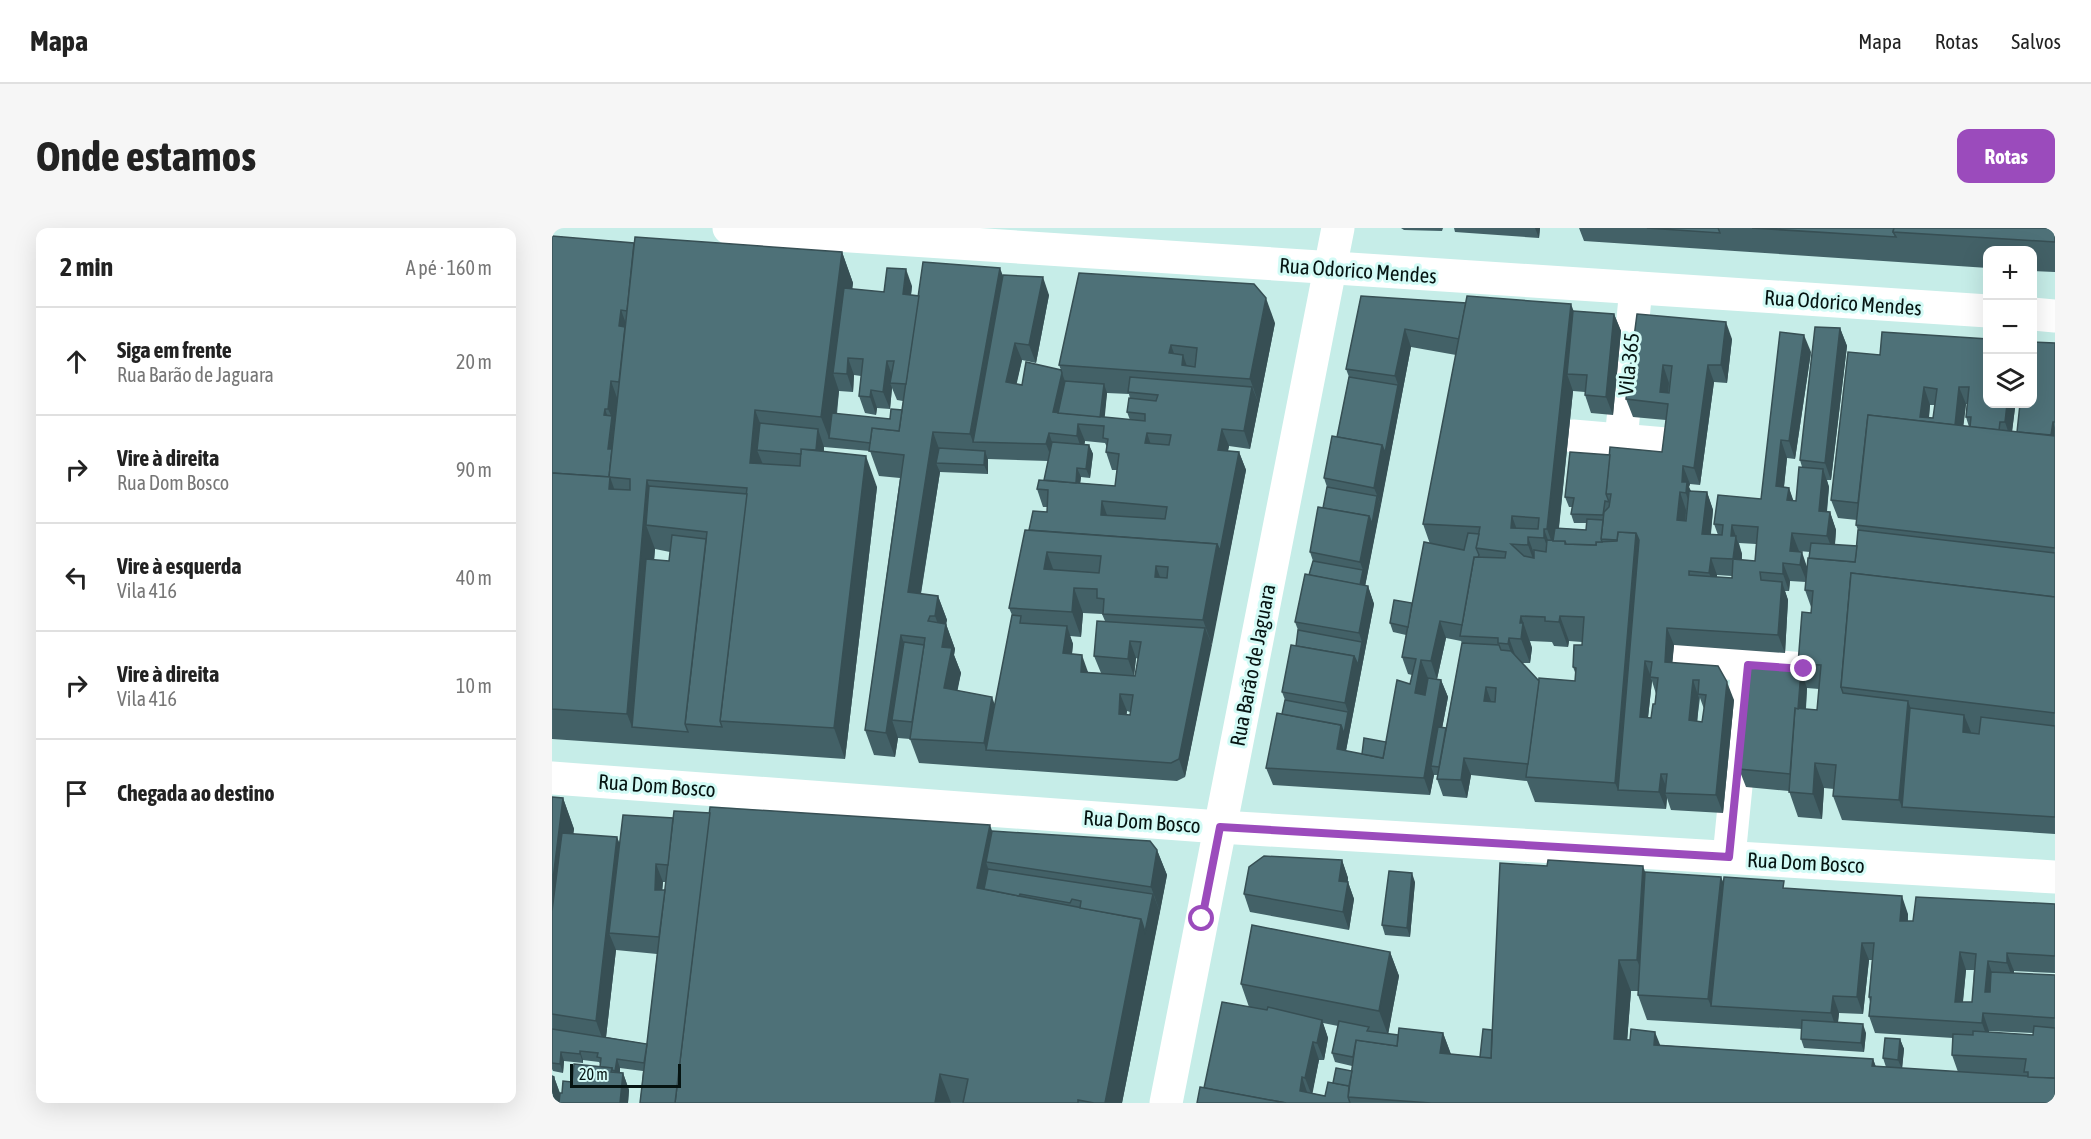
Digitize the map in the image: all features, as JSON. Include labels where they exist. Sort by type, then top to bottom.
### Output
[{"type":"street","name":"Rua Odorico Mendes","points":[[729,228],[1983,311]]},
{"type":"street","name":"Rua Barão de Jaguara","points":[[1166,1103],[1338,228]]},
{"type":"street","name":"Vila 365","points":[[1620,440],[1636,288]]},
{"type":"street","points":[[2037,314],[2055,316]]},
{"type":"street","points":[[1573,436],[1666,444]]},
{"type":"street","points":[[1675,659],[1804,669]]},
{"type":"street","points":[[1729,857],[1748,665]]},
{"type":"street","name":"Rua Dom Bosco","points":[[552,778],[1220,827],[2055,877]]},
{"type":"building","points":[[1647,228],[1718,228],[1720,233]]},
{"type":"building","points":[[1752,228],[1894,228],[1893,232],[1896,237]]},
{"type":"building","points":[[1894,228],[2055,228],[2055,242],[1893,232]]},
{"type":"building","points":[[552,236],[634,243],[627,311],[621,310],[619,326],[625,327],[619,382],[611,381],[608,409],[605,409],[604,415],[612,416],[608,449],[612,449],[609,477],[552,473]]},
{"type":"building","points":[[635,237],[842,252],[821,417],[755,410],[750,463],[800,466],[801,449],[866,456],[834,728],[720,721],[747,488],[647,480],[627,714],[552,709],[552,473],[609,477]],"holes":[[[610,477],[630,479],[630,490],[609,489]]]},
{"type":"building","points":[[923,262],[1000,268],[970,434],[933,432],[908,592],[938,596],[935,616],[930,616],[928,621],[946,624],[942,647],[952,648],[944,688],[992,697],[984,743],[910,739],[925,638],[901,635],[886,733],[865,730],[904,455],[869,451],[872,428],[899,431]]},
{"type":"building","points":[[887,268],[906,269],[903,294],[919,296],[906,384],[890,383],[894,361],[887,361],[883,392],[871,390],[870,397],[859,396],[863,359],[848,358],[847,374],[833,373],[844,288],[884,292]]},
{"type":"building","points":[[1079,273],[1254,284],[1266,298],[1250,379],[1059,365]],"holes":[[[1171,345],[1197,348],[1195,367],[1182,365],[1183,355],[1169,353]]]},
{"type":"building","points":[[1003,275],[1043,277],[1029,345],[1015,343],[1006,382],[1022,385],[1026,362],[1061,370],[1053,412],[1145,421],[1145,414],[1127,412],[1129,398],[1156,401],[1158,395],[1128,392],[1130,377],[1252,387],[1244,431],[1222,429],[1218,450],[1239,452],[1220,551],[1217,544],[1029,530],[1033,511],[1047,512],[1048,490],[1037,489],[1039,480],[1115,486],[1119,454],[1106,452],[1108,439],[1103,438],[1104,426],[1078,424],[1077,436],[1049,433],[1046,444],[973,442]],"holes":[[[1147,433],[1171,435],[1169,445],[1145,443]],[[1102,501],[1167,507],[1165,519],[1101,515]]]},
{"type":"building","points":[[1361,296],[1466,303],[1459,339],[1405,329],[1395,376],[1346,369]]},
{"type":"building","points":[[1467,296],[1571,304],[1547,529],[1544,529],[1544,538],[1528,537],[1528,545],[1511,544],[1524,556],[1534,558],[1534,550],[1546,552],[1547,540],[1565,541],[1565,544],[1596,545],[1596,542],[1617,541],[1618,532],[1636,533],[1615,783],[1526,777],[1539,678],[1575,681],[1574,645],[1582,645],[1584,617],[1560,616],[1559,622],[1545,621],[1545,617],[1521,616],[1520,623],[1523,623],[1521,639],[1509,638],[1508,644],[1498,643],[1498,638],[1460,636],[1474,557],[1505,558],[1506,552],[1476,548],[1480,527],[1423,524]],"holes":[[[1512,516],[1539,518],[1538,529],[1511,528]]]},
{"type":"building","points":[[1573,311],[1614,314],[1606,397],[1585,395],[1587,375],[1567,374]]},
{"type":"building","points":[[1637,314],[1726,322],[1721,365],[1708,365],[1694,468],[1683,466],[1682,482],[1687,482],[1686,493],[1680,492],[1677,520],[1686,521],[1689,491],[1707,492],[1702,534],[1722,535],[1723,525],[1714,524],[1718,495],[1761,499],[1780,332],[1804,335],[1789,441],[1781,440],[1776,486],[1789,488],[1787,500],[1796,501],[1799,467],[1823,469],[1819,511],[1830,512],[1827,536],[1792,533],[1790,551],[1802,552],[1800,565],[1783,563],[1783,574],[1760,572],[1761,580],[1782,582],[1778,635],[1667,628],[1665,662],[1718,666],[1727,682],[1716,795],[1665,793],[1667,774],[1661,774],[1659,792],[1618,790],[1639,540],[1636,533],[1618,532],[1617,540],[1601,539],[1604,512],[1609,507],[1611,494],[1606,494],[1610,447],[1662,452],[1668,404],[1626,399]],"holes":[[[1663,365],[1672,366],[1669,393],[1660,392]],[[1732,525],[1758,527],[1755,561],[1733,559],[1736,536],[1731,536]],[[1711,558],[1733,559],[1732,578],[1689,575],[1689,571],[1709,573]],[[1645,661],[1652,662],[1650,677],[1658,678],[1651,718],[1640,717]],[[1693,680],[1699,680],[1698,694],[1706,695],[1702,722],[1689,720]]]},
{"type":"building","points":[[1815,327],[1840,328],[1825,463],[1800,460]]},
{"type":"building","points":[[1882,332],[1983,339],[1983,408],[2007,408],[2005,422],[2000,422],[1999,430],[1970,427],[1971,417],[1966,417],[1969,387],[1959,387],[1955,425],[1868,415],[1858,503],[1831,500],[1848,352],[1880,355]],"holes":[[[1924,387],[1937,389],[1933,418],[1920,417]]]},
{"type":"building","points":[[2037,342],[2055,343],[2055,422],[2053,422],[2051,435],[2017,432],[2020,408],[2037,408]]},
{"type":"building","points":[[1349,377],[1398,385],[1385,453],[1382,445],[1337,437]]},
{"type":"building","points":[[1065,381],[1104,384],[1100,417],[1058,413]]},
{"type":"building","points":[[891,409],[902,410],[899,431],[872,428],[870,443],[829,438],[832,413],[890,419]]},
{"type":"building","points":[[1868,415],[2055,436],[2055,548],[1856,525]]},
{"type":"building","points":[[760,423],[818,429],[816,450],[801,449],[801,454],[757,450]]},
{"type":"building","points":[[1332,436],[1382,445],[1374,488],[1324,478]]},
{"type":"building","points":[[1052,442],[1089,445],[1086,469],[1077,468],[1076,483],[1044,480]]},
{"type":"building","points":[[939,448],[985,451],[984,465],[936,463]]},
{"type":"building","points":[[1570,452],[1610,455],[1606,494],[1609,502],[1605,501],[1603,515],[1571,514],[1574,498],[1565,497]]},
{"type":"building","points":[[649,486],[747,494],[720,721],[722,727],[685,724],[707,532],[646,525]]},
{"type":"building","points":[[1327,487],[1377,496],[1372,524],[1369,516],[1323,508]]},
{"type":"building","points":[[1318,507],[1369,516],[1360,562],[1310,552]]},
{"type":"building","points":[[1587,519],[1603,520],[1602,542],[1596,542],[1596,545],[1553,541],[1555,528],[1586,530]]},
{"type":"building","points":[[1025,530],[1217,544],[1203,620],[1103,614],[1104,599],[1097,598],[1097,589],[1074,588],[1072,612],[1009,608]],"holes":[[[1047,552],[1101,556],[1099,573],[1044,569]],[[1156,566],[1168,567],[1167,578],[1155,577]]]},
{"type":"building","points":[[1858,530],[2055,553],[2055,597],[1851,573],[1841,687],[1843,693],[1908,701],[1899,800],[1833,796],[1836,765],[1815,763],[1813,794],[1789,792],[1795,708],[1817,710],[1821,665],[1798,664],[1802,612],[1811,613],[1813,591],[1805,590],[1808,558],[1855,562]]},
{"type":"building","points":[[1468,533],[1479,534],[1476,548],[1479,555],[1474,557],[1462,625],[1440,621],[1431,661],[1421,660],[1415,693],[1425,695],[1428,678],[1441,680],[1424,778],[1266,768],[1277,713],[1341,725],[1337,749],[1383,758],[1397,680],[1410,684],[1416,659],[1402,657],[1424,542],[1464,550]]},
{"type":"building","points":[[672,535],[706,539],[685,724],[688,732],[632,727],[646,559],[669,561]]},
{"type":"building","points":[[1811,543],[1857,546],[1855,562],[1809,558]]},
{"type":"building","points":[[1313,561],[1363,570],[1360,585],[1309,575]]},
{"type":"building","points":[[1851,573],[2055,597],[2055,713],[1841,687]]},
{"type":"building","points":[[1305,574],[1368,586],[1359,633],[1295,622]]},
{"type":"building","points":[[1394,600],[1412,603],[1408,627],[1390,623]]},
{"type":"building","points":[[1012,615],[1021,616],[1020,623],[1067,626],[1063,653],[1082,655],[1081,672],[1135,676],[1141,642],[1130,641],[1128,659],[1094,656],[1097,621],[1205,628],[1179,759],[1171,763],[986,750]],"holes":[[[1120,694],[1133,695],[1130,715],[1119,714]]]},
{"type":"building","points":[[1298,630],[1362,642],[1358,665],[1354,656],[1296,646]]},
{"type":"building","points":[[904,642],[924,645],[912,722],[892,720]]},
{"type":"building","points":[[1462,643],[1499,645],[1501,650],[1511,651],[1539,681],[1528,764],[1464,758],[1461,780],[1437,779]],"holes":[[[1486,687],[1496,688],[1495,702],[1484,701]]]},
{"type":"building","points":[[1291,645],[1354,656],[1345,703],[1282,692]]},
{"type":"building","points":[[1749,668],[1801,671],[1798,709],[1795,708],[1790,774],[1739,769]]},
{"type":"building","points":[[1285,700],[1348,712],[1344,734],[1341,725],[1282,714]]},
{"type":"building","points":[[1910,708],[1964,715],[1963,732],[1979,734],[1981,717],[2055,726],[2055,817],[1902,807]]},
{"type":"building","points":[[1438,727],[1446,728],[1439,767],[1431,766]]},
{"type":"building","points":[[1364,738],[1386,742],[1383,758],[1362,754]]},
{"type":"building","points":[[552,797],[563,798],[552,887]]},
{"type":"building","points":[[710,807],[990,825],[977,888],[1141,919],[1105,1103],[1078,1100],[1078,1103],[963,1103],[968,1079],[940,1074],[935,1103],[675,1103]]},
{"type":"building","points":[[674,811],[710,813],[675,1103],[640,1103]]},
{"type":"building","points":[[623,815],[673,818],[668,865],[656,864],[655,890],[665,890],[659,937],[609,933]]},
{"type":"building","points":[[992,831],[1150,841],[1157,850],[1151,887],[986,862]]},
{"type":"building","points":[[562,833],[617,837],[596,1021],[552,1014],[552,911]]},
{"type":"building","points":[[1264,856],[1342,860],[1339,881],[1348,882],[1343,912],[1244,894],[1249,867]]},
{"type":"building","points":[[1548,860],[1643,866],[1637,960],[1619,960],[1614,1039],[1630,1040],[1631,1029],[1655,1032],[1654,1045],[1873,1059],[1872,1066],[2055,1078],[2055,1103],[1431,1103],[1348,1097],[1356,1040],[1397,1046],[1399,1028],[1443,1033],[1440,1053],[1491,1058],[1500,863],[1547,866]]},
{"type":"building","points":[[988,869],[1153,894],[1145,932],[1141,919],[1080,908],[1081,901],[1072,899],[1070,903],[984,889]]},
{"type":"building","points":[[1389,871],[1412,873],[1407,928],[1382,925]]},
{"type":"building","points":[[1645,872],[1721,877],[1708,999],[1638,995]]},
{"type":"building","points":[[1724,877],[1784,881],[1783,888],[1902,896],[1900,921],[1913,921],[1916,897],[2055,904],[2055,956],[2007,953],[2007,963],[1988,961],[1985,992],[1990,992],[1991,972],[2055,975],[2055,1018],[1983,1013],[1982,1023],[1869,1016],[1874,943],[1862,943],[1857,997],[1833,996],[1831,1013],[1711,1006]],"holes":[[[1960,952],[1976,954],[1972,1002],[1955,1002]]]},
{"type":"building","points":[[1252,925],[1390,952],[1379,1011],[1241,984]]},
{"type":"building","points":[[1222,1002],[1267,1010],[1268,1007],[1322,1020],[1317,1043],[1313,1042],[1305,1078],[1302,1077],[1300,1091],[1325,1096],[1328,1082],[1349,1086],[1350,1103],[1286,1103],[1204,1088]]},
{"type":"building","points":[[1802,1020],[1863,1024],[1861,1043],[1801,1039]]},
{"type":"building","points":[[1339,1021],[1369,1027],[1367,1031],[1398,1035],[1397,1046],[1356,1040],[1353,1057],[1332,1053]]},
{"type":"building","points":[[2034,1026],[2055,1028],[2055,1078],[2028,1077],[2028,1072],[2024,1072],[2026,1059],[1952,1055],[1953,1034],[1973,1035],[1973,1031],[2033,1035]]},
{"type":"building","points":[[552,1029],[647,1044],[644,1063],[617,1059],[615,1071],[612,1068],[600,1067],[601,1058],[597,1057],[598,1053],[580,1051],[580,1054],[561,1052],[560,1064],[552,1063]]},
{"type":"building","points":[[1483,1029],[1492,1030],[1491,1058],[1480,1057]]},
{"type":"building","points":[[1885,1038],[1900,1039],[1898,1060],[1883,1058]]},
{"type":"building","points":[[574,1064],[612,1068],[611,1072],[623,1073],[620,1103],[559,1103],[563,1081],[572,1082]]},
{"type":"building","points":[[1336,1068],[1352,1071],[1349,1086],[1333,1083]]},
{"type":"building","points":[[1200,1087],[1286,1103],[1197,1103]]},
{"type":"route","points":[[1202,919],[1220,827],[1729,857],[1748,665],[1804,669]]}]
